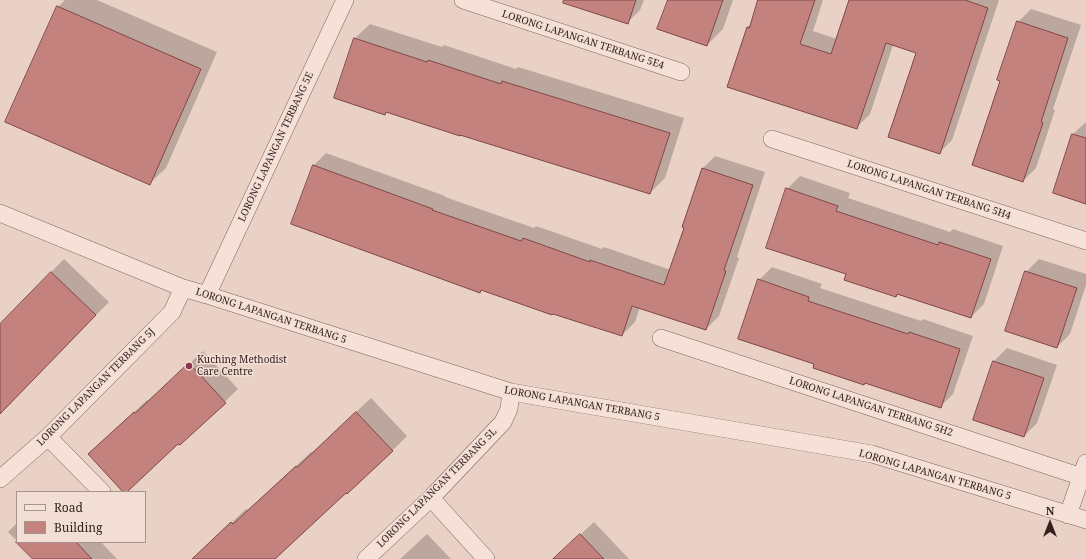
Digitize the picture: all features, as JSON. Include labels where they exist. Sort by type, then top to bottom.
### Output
[{"type":"street","name":"LORONG LAPANGAN TERBANG 5E","points":[[207,294],[345,0]]},
{"type":"street","name":"LORONG LAPANGAN TERBANG 5E4","points":[[463,0],[681,72]]},
{"type":"street","name":"LORONG LAPANGAN TERBANG 5H4","points":[[772,139],[1086,241]]},
{"type":"street","name":"LORONG LAPANGAN TERBANG 5","points":[[0,213],[183,288],[207,294],[511,392],[872,454],[1086,520]]},
{"type":"street","name":"LORONG LAPANGAN TERBANG 5J","points":[[0,479],[48,437],[172,312],[183,288]]},
{"type":"street","name":"LORONG LAPANGAN TERBANG 5H2","points":[[660,338],[1084,470]]},
{"type":"street","name":"LORONG LAPANGAN TERBANG 5L","points":[[366,559],[430,498],[503,422],[509,409],[511,392]]},
{"type":"street","points":[[48,437],[101,491]]},
{"type":"street","points":[[1068,515],[1084,470]]},
{"type":"street","points":[[430,498],[486,559]]},
{"type":"building","points":[[564,0],[636,0],[628,24],[563,3]]},
{"type":"building","points":[[668,0],[723,0],[707,46],[657,29]]},
{"type":"building","points":[[758,0],[815,0],[800,44],[831,54],[849,0],[965,0],[988,8],[940,154],[888,137],[916,53],[886,43],[857,129],[727,87],[747,27],[749,28]]},
{"type":"building","points":[[57,6],[201,69],[150,185],[5,122]]},
{"type":"building","points":[[1017,21],[1068,38],[1041,122],[1043,123],[1023,182],[972,165],[1000,81],[997,80]]},
{"type":"building","points":[[354,38],[427,62],[428,60],[501,84],[502,81],[670,133],[650,194],[386,112],[385,115],[334,98]]},
{"type":"building","points":[[1072,134],[1086,138],[1086,204],[1053,193]]},
{"type":"building","points":[[313,165],[433,209],[432,210],[521,241],[523,238],[590,262],[590,260],[664,285],[684,228],[682,227],[702,168],[753,185],[724,270],[726,271],[706,330],[632,306],[622,336],[553,314],[552,315],[481,290],[480,293],[291,224]]},
{"type":"building","points":[[786,188],[838,206],[836,211],[938,245],[939,242],[991,259],[971,318],[897,294],[896,297],[844,280],[846,274],[766,248]]},
{"type":"building","points":[[1025,271],[1077,288],[1057,348],[1005,331]]},
{"type":"building","points":[[51,272],[96,315],[0,414],[0,324]]},
{"type":"building","points":[[758,279],[809,297],[808,301],[908,334],[909,332],[960,349],[941,408],[813,368],[814,364],[738,339]]},
{"type":"building","points":[[993,361],[1044,378],[1024,437],[973,420]]},
{"type":"building","points":[[189,363],[226,403],[180,445],[178,444],[128,491],[122,491],[88,454],[134,412],[135,413]]},
{"type":"building","points":[[356,412],[393,451],[275,559],[192,559],[231,522],[233,524],[296,466],[297,467]]},
{"type":"building","points":[[580,534],[604,559],[553,559]]},
{"type":"building","points":[[17,543],[77,543],[92,559],[33,559]]},
{"type":"place","name":"Kuching Methodist Care Centre","points":[[189,366]]}]
